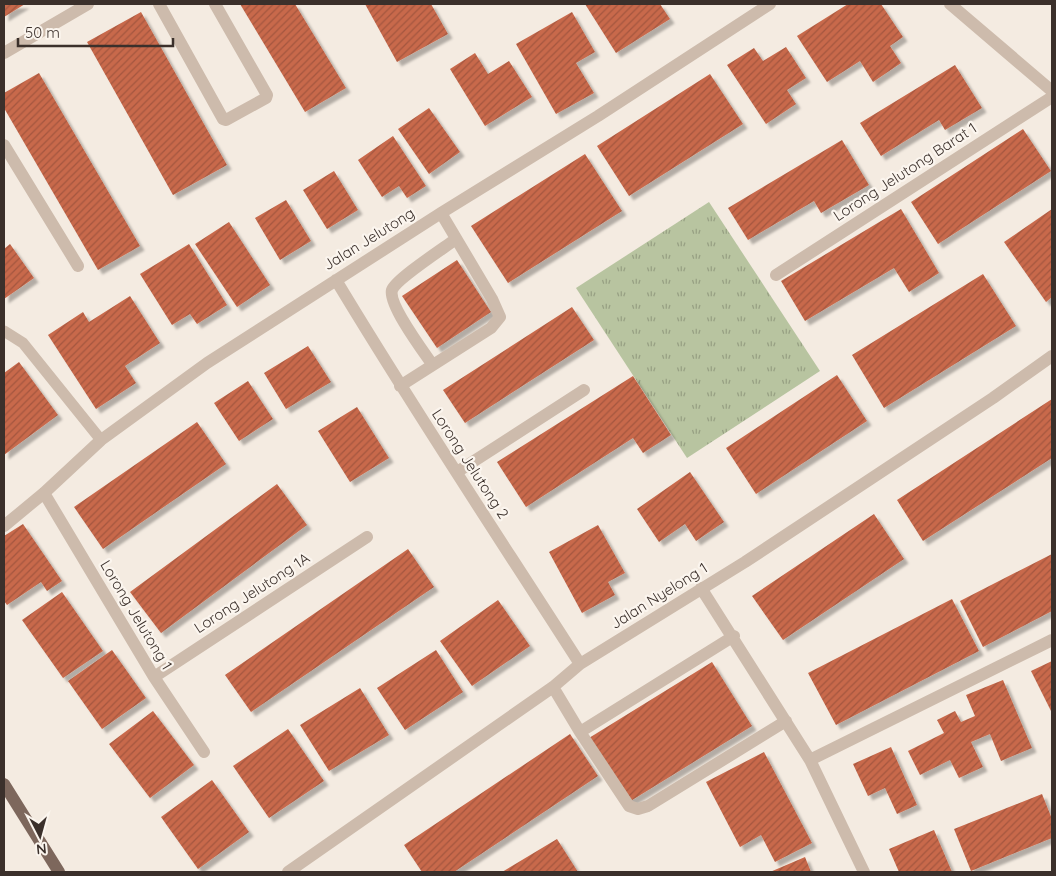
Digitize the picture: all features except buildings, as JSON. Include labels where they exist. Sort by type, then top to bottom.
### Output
[{"type":"main road","points":[[4,784],[59,872]]},
{"type":"street","points":[[4,53],[88,4]]},
{"type":"street","points":[[159,4],[223,118],[226,120],[266,98],[268,94],[215,4]]},
{"type":"street","name":"Jalan Jelutong","points":[[4,526],[44,493],[101,440],[207,363],[441,213],[598,116],[770,4]]},
{"type":"street","points":[[950,4],[1052,91]]},
{"type":"street","name":"Lorong Jelutong Barat 1","points":[[776,275],[1052,97]]},
{"type":"street","points":[[4,145],[78,266]]},
{"type":"street","points":[[400,386],[491,328],[500,316],[492,299],[441,213]]},
{"type":"street","points":[[432,364],[400,316],[392,297],[393,288],[402,279],[456,239]]},
{"type":"street","name":"Lorong Jelutong 2","points":[[336,280],[400,386],[580,664]]},
{"type":"street","name":"Jalan Nyelong 1","points":[[288,872],[553,687],[580,664],[761,551],[993,398],[1052,356]]},
{"type":"street","points":[[457,472],[584,390]]},
{"type":"street","name":"Lorong Jelutong 1","points":[[44,493],[154,677],[204,752]]},
{"type":"street","name":"Lorong Jelutong 1A","points":[[154,677],[367,537]]},
{"type":"street","points":[[701,588],[734,636],[810,760],[864,872]]},
{"type":"street","points":[[580,732],[734,636]]},
{"type":"street","points":[[810,760],[1052,640]]},
{"type":"street","points":[[553,687],[629,806],[638,809],[648,806],[786,721]]},
{"type":"lane","points":[[4,331],[23,342],[101,440]]},
{"type":"green space","points":[[709,202],[820,371],[687,458],[576,288]]}]
